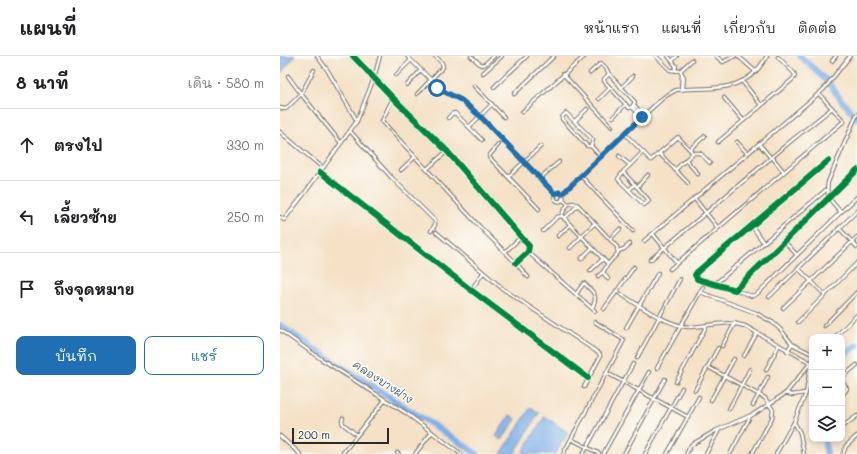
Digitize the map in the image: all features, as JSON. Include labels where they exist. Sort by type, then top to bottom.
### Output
[{"type":"street","points":[[316,56],[328,71],[357,121]]},
{"type":"street","points":[[353,56],[447,151],[522,236],[529,246],[528,252],[516,263]]},
{"type":"street","points":[[280,217],[284,220],[357,121],[374,78],[380,56]]},
{"type":"street","points":[[407,56],[437,88],[461,100],[480,116],[555,194],[554,197],[557,201],[562,199]]},
{"type":"street","points":[[417,94],[443,67],[442,63],[435,56]]},
{"type":"street","points":[[471,56],[481,65],[485,64],[494,56]]},
{"type":"street","points":[[483,73],[502,56]]},
{"type":"street","points":[[494,87],[527,56]]},
{"type":"street","points":[[514,94],[554,56]]},
{"type":"street","points":[[522,112],[585,56]]},
{"type":"street","points":[[656,56],[669,69],[681,72],[684,77],[682,89]]},
{"type":"street","points":[[668,56],[673,60],[676,66],[675,70]]},
{"type":"street","points":[[673,60],[677,56]]},
{"type":"street","points":[[716,56],[723,62],[736,56],[756,72]]},
{"type":"street","points":[[562,199],[562,194],[580,176],[668,94],[682,89],[726,87],[742,81],[756,72],[767,56]]},
{"type":"street","points":[[832,61],[836,56]]},
{"type":"street","points":[[644,241],[819,94],[850,56]]},
{"type":"street","points":[[718,142],[795,76],[794,73],[778,57]]},
{"type":"street","points":[[396,75],[411,60]]},
{"type":"street","points":[[681,72],[692,60]]},
{"type":"street","points":[[590,73],[601,63],[621,88],[635,102],[633,106]]},
{"type":"street","points":[[280,108],[286,109],[301,94],[314,70]]},
{"type":"street","points":[[407,85],[421,70]]},
{"type":"street","points":[[563,74],[612,127]]},
{"type":"street","points":[[609,74],[604,80],[610,88],[630,108],[633,106],[643,116]]},
{"type":"street","points":[[288,76],[341,143]]},
{"type":"street","points":[[621,88],[633,76]]},
{"type":"street","points":[[742,81],[761,105]]},
{"type":"street","points":[[474,86],[504,117]]},
{"type":"street","points":[[599,99],[610,88]]},
{"type":"street","points":[[670,269],[844,122],[819,94]]},
{"type":"street","points":[[393,98],[382,121],[528,277]]},
{"type":"street","points":[[724,98],[743,120]]},
{"type":"street","points":[[469,127],[492,104]]},
{"type":"street","points":[[613,116],[626,104]]},
{"type":"street","points":[[650,260],[831,109]]},
{"type":"street","points":[[575,121],[587,110]]},
{"type":"street","points":[[448,118],[452,114],[456,113],[482,140]]},
{"type":"street","points":[[591,146],[593,140],[567,113],[561,118],[587,146],[591,146],[601,157]]},
{"type":"street","points":[[841,212],[829,198],[826,190],[857,114]]},
{"type":"street","points":[[350,131],[390,177],[436,221],[431,231]]},
{"type":"street","points":[[280,132],[322,168]]},
{"type":"street","points":[[625,134],[651,160],[660,154],[677,137],[693,153]]},
{"type":"street","points":[[690,149],[705,136]]},
{"type":"street","points":[[737,142],[747,153]]},
{"type":"street","points":[[500,144],[489,157],[539,209]]},
{"type":"street","points":[[758,144],[784,172]]},
{"type":"street","points":[[508,177],[541,146]]},
{"type":"street","points":[[427,169],[447,151]]},
{"type":"street","points":[[623,172],[649,200],[644,205],[617,178],[623,172],[630,165],[643,152]]},
{"type":"street","points":[[675,170],[693,153],[700,153],[710,163]]},
{"type":"street","points":[[660,154],[688,183]]},
{"type":"street","points":[[619,156],[630,165]]},
{"type":"street","points":[[401,170],[415,157]]},
{"type":"street","points":[[686,160],[698,174]]},
{"type":"street","points":[[828,161],[695,275],[697,279],[752,296],[757,294],[857,197]]},
{"type":"street","points":[[540,178],[559,162]]},
{"type":"street","points":[[735,290],[857,170]]},
{"type":"street","points":[[320,172],[471,290],[588,378]]},
{"type":"street","points":[[580,176],[632,231]]},
{"type":"street","points":[[629,190],[648,176]]},
{"type":"street","points":[[715,284],[826,190]]},
{"type":"street","points":[[555,194],[559,192],[562,194]]},
{"type":"street","points":[[694,198],[718,228]]},
{"type":"street","points":[[562,199],[568,204],[578,204],[617,247],[617,255],[598,276]]},
{"type":"street","points":[[562,216],[568,204]]},
{"type":"street","points":[[564,219],[578,204]]},
{"type":"street","points":[[769,297],[857,211]]},
{"type":"street","points":[[543,230],[557,216],[562,216]]},
{"type":"street","points":[[562,216],[608,264]]},
{"type":"street","points":[[570,248],[595,223]]},
{"type":"street","points":[[558,236],[570,225]]},
{"type":"street","points":[[752,226],[763,242]]},
{"type":"street","points":[[839,228],[857,247]]},
{"type":"street","points":[[610,239],[620,229]]},
{"type":"street","points":[[436,232],[483,273],[518,299],[600,354],[600,357],[584,386]]},
{"type":"street","points":[[653,234],[677,263]]},
{"type":"street","points":[[505,252],[522,236]]},
{"type":"street","points":[[783,308],[857,237]]},
{"type":"street","points":[[785,242],[797,256]]},
{"type":"street","points":[[618,251],[624,249],[630,244]]},
{"type":"street","points":[[581,259],[592,248]]},
{"type":"street","points":[[528,252],[595,311]]},
{"type":"street","points":[[590,270],[603,259]]},
{"type":"street","points":[[798,322],[857,263]]},
{"type":"street","points":[[604,309],[634,267]]},
{"type":"street","points":[[798,268],[825,294]]},
{"type":"street","points":[[603,272],[608,279]]},
{"type":"street","points":[[471,290],[483,273]]},
{"type":"street","points":[[626,328],[658,273]]},
{"type":"street","points":[[638,358],[680,279]]},
{"type":"street","points":[[576,294],[584,283],[594,292],[595,299],[592,308]]},
{"type":"street","points":[[658,368],[703,287]]},
{"type":"street","points":[[616,291],[660,317],[681,325],[689,327],[707,324],[735,323],[745,326],[787,351],[809,361]]},
{"type":"street","points":[[700,292],[756,312],[772,322],[781,330],[792,344],[809,352]]},
{"type":"street","points":[[824,326],[857,292]]},
{"type":"street","points":[[837,334],[857,315]]},
{"type":"street","points":[[563,454],[624,340],[595,322]]},
{"type":"street","points":[[722,346],[735,323]]},
{"type":"street","points":[[676,382],[707,324]]},
{"type":"street","points":[[280,330],[321,359],[432,432],[461,454]]},
{"type":"street","points":[[744,356],[757,333]]},
{"type":"street","points":[[787,351],[792,344]]},
{"type":"street","points":[[766,370],[779,345]]},
{"type":"street","points":[[695,390],[718,348]]},
{"type":"street","points":[[711,400],[734,359]]},
{"type":"street","points":[[583,454],[633,364]]},
{"type":"street","points":[[686,454],[691,445],[751,415],[786,393],[809,364]]},
{"type":"street","points":[[845,375],[857,365]]},
{"type":"street","points":[[708,367],[765,398],[773,410],[772,418],[752,454]]},
{"type":"street","points":[[729,409],[750,369]]},
{"type":"street","points":[[776,454],[794,422],[806,393],[810,370]]},
{"type":"street","points":[[571,439],[602,454],[649,372]]},
{"type":"street","points":[[607,373],[688,417]]},
{"type":"street","points":[[753,405],[768,377]]},
{"type":"street","points":[[624,454],[665,380]]},
{"type":"street","points":[[645,454],[682,388]]},
{"type":"street","points":[[786,393],[792,395],[806,393]]},
{"type":"street","points":[[667,454],[698,397]]},
{"type":"street","points":[[342,454],[385,400]]},
{"type":"street","points":[[730,454],[751,415]]},
{"type":"street","points":[[845,425],[857,416]]},
{"type":"street","points":[[343,418],[343,424],[357,435]]},
{"type":"street","points":[[794,422],[800,433],[804,454]]},
{"type":"street","points":[[706,454],[720,430]]},
{"type":"street","points":[[415,454],[432,432]]},
{"type":"street","points":[[280,436],[300,454]]},
{"type":"street","points":[[843,454],[846,446],[857,436]]},
{"type":"water","points":[[280,56],[295,56],[280,74]]},
{"type":"water","points":[[531,407],[539,413],[514,454],[501,454]]},
{"type":"water","points":[[510,415],[516,419],[502,440],[496,436]]},
{"type":"water","points":[[545,416],[568,433],[555,454],[525,454],[523,452]]},
{"type":"waterway","points":[[800,56],[827,81],[857,118]]},
{"type":"waterway","name":"คลองบางฝาง","points":[[280,325],[477,454]]},
{"type":"waterway","points":[[845,354],[857,345]]},
{"type":"waterway","points":[[825,442],[827,454]]},
{"type":"cycle path","points":[[353,56],[447,151],[529,246],[528,252],[516,263]]},
{"type":"cycle path","points":[[828,161],[697,272],[695,275],[697,279],[735,290],[857,170]]},
{"type":"cycle path","points":[[320,172],[471,290],[588,378]]},
{"type":"route","points":[[437,88],[461,100],[480,116],[555,194],[559,192],[562,194],[642,117]]}]
